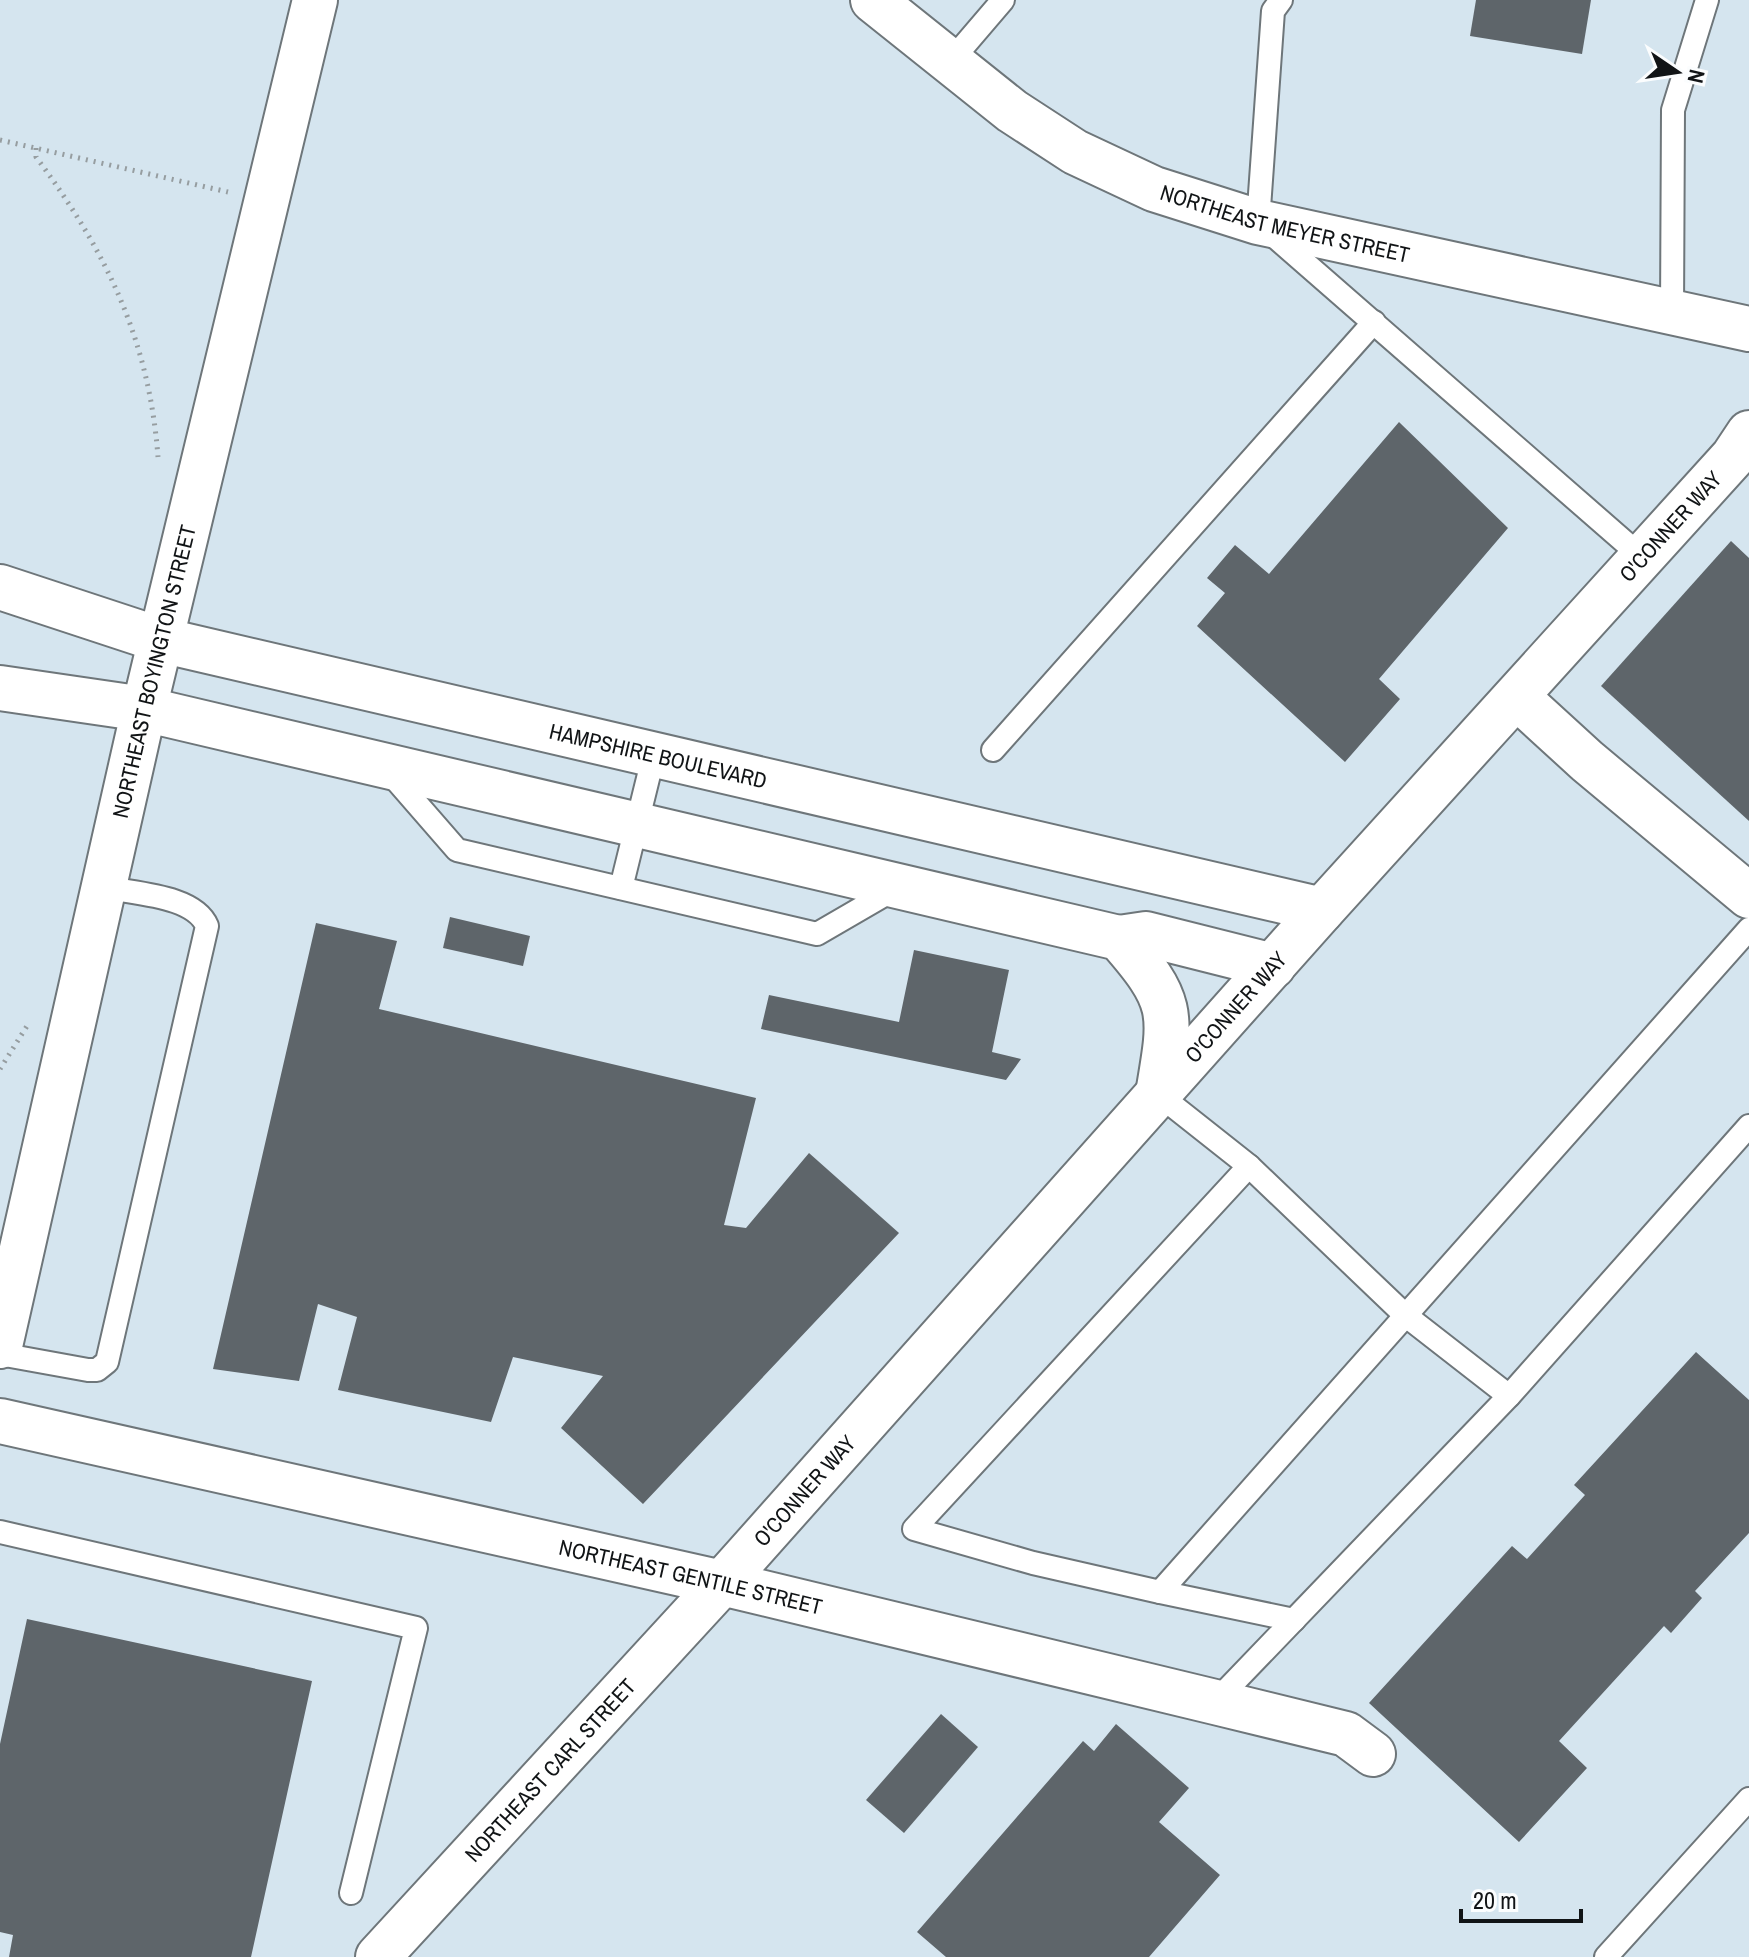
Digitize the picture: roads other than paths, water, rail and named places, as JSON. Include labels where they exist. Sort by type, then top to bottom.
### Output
[{"type":"street","name":"NORTHEAST BOYINGTON STREET","points":[[0,1346],[144,709],[315,0]]},
{"type":"street","name":"NORTHEAST MEYER STREET","points":[[873,0],[1012,111],[1075,152],[1154,189],[1258,222],[1749,329]]},
{"type":"street","name":"O'CONNER WAY","points":[[722,1583],[1322,910],[1643,558],[1733,457],[1749,433]]},
{"type":"street","name":"HAMPSHIRE BOULEVARD","points":[[0,587],[161,640],[1322,910]]},
{"type":"street","points":[[0,688],[144,709],[1119,938],[1146,934],[1273,966]]},
{"type":"street","points":[[1517,697],[1587,761],[1749,896]]},
{"type":"street","points":[[1119,938],[1154,978],[1162,996],[1167,1018],[1167,1044],[1158,1094]]},
{"type":"street","name":"NORTHEAST GENTILE STREET","points":[[0,1421],[722,1583],[1215,1702],[1346,1734],[1373,1754]]},
{"type":"street","name":"NORTHEAST CARL STREET","points":[[378,1957],[722,1583]]},
{"type":"lane","points":[[950,62],[1003,0]]},
{"type":"lane","points":[[1281,0],[1273,11],[1258,222],[1643,558]]},
{"type":"lane","points":[[1672,313],[1673,110],[1707,0]]},
{"type":"lane","points":[[993,750],[1374,322]]},
{"type":"lane","points":[[621,888],[654,754]]},
{"type":"lane","points":[[384,766],[457,850],[817,934],[899,887]]},
{"type":"lane","points":[[0,1354],[88,1370],[97,1370],[107,1362],[207,926],[202,914],[187,905],[104,887]]},
{"type":"lane","points":[[1160,1592],[1749,929]]},
{"type":"lane","points":[[1158,1094],[1249,1166],[1405,1315],[1509,1396]]},
{"type":"lane","points":[[1215,1702],[1509,1396],[1749,1126]]},
{"type":"lane","points":[[1249,1166],[914,1529],[1033,1563],[1294,1620]]},
{"type":"lane","points":[[0,1532],[416,1628],[351,1893]]},
{"type":"lane","points":[[1606,1957],[1749,1799]]}]
